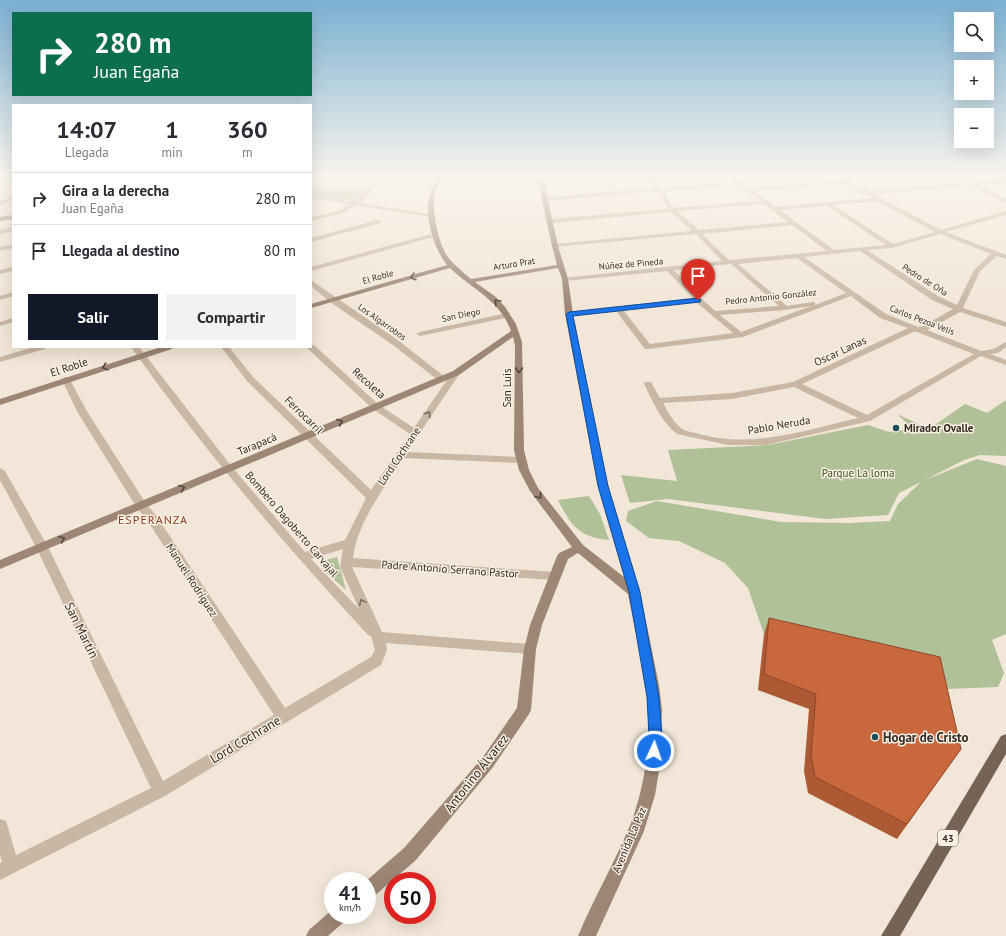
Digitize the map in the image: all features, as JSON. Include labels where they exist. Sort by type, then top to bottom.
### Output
[{"type":"main road","name":"43","points":[[890,936],[1006,741]]},
{"type":"street","name":"San Luis","points":[[433,221],[438,247],[450,266],[492,298],[507,315],[516,332],[519,346],[519,450],[524,470],[534,489],[579,548],[634,592]]},
{"type":"street","name":"Avenida La Paz","points":[[550,221],[555,246],[565,279],[569,314],[603,486],[634,592],[652,684],[655,710],[655,736],[652,765],[647,795],[638,825],[587,936]]},
{"type":"street","points":[[685,221],[731,263],[785,308]]},
{"type":"street","points":[[790,221],[833,252]]},
{"type":"street","points":[[853,221],[892,246]]},
{"type":"street","points":[[918,221],[940,232],[1006,257]]},
{"type":"street","name":"Núñez de Pineda","points":[[565,279],[892,246],[982,221]]},
{"type":"street","points":[[312,240],[378,222]]},
{"type":"street","points":[[555,246],[793,223]]},
{"type":"street","points":[[0,232],[12,230]]},
{"type":"street","points":[[312,269],[435,235]]},
{"type":"street","points":[[0,249],[12,246]]},
{"type":"street","name":"Pedro de Oña","points":[[861,249],[935,298],[959,309],[1006,326]]},
{"type":"street","points":[[959,309],[977,270],[995,254]]},
{"type":"street","name":"Carlos Pezoa Velis","points":[[799,256],[883,316],[1006,363]]},
{"type":"street","name":"El Roble","points":[[312,306],[450,266]]},
{"type":"street","name":"Arturo Prat","points":[[469,281],[561,266]]},
{"type":"street","points":[[0,272],[12,269]]},
{"type":"street","points":[[669,269],[698,300],[740,336]]},
{"type":"street","name":"Los Algarrobos","points":[[312,283],[333,300],[396,343],[442,379]]},
{"type":"street","points":[[0,298],[12,294]]},
{"type":"street","name":"Pedro Antonio González","points":[[618,309],[648,347],[740,336],[851,294]]},
{"type":"street","points":[[569,314],[698,300]]},
{"type":"street","name":"Pedro Antonio González","points":[[713,313],[785,308],[832,301]]},
{"type":"street","name":"Oscar Lanas","points":[[658,401],[732,396],[795,384],[911,330],[925,328],[959,309]]},
{"type":"street","name":"San Diego","points":[[420,334],[507,315]]},
{"type":"street","points":[[0,324],[12,320]]},
{"type":"street","name":"Tarapacá","points":[[0,565],[456,373],[516,332]]},
{"type":"street","name":"Pablo Neruda","points":[[648,384],[679,431],[703,439],[720,442],[766,442],[867,420],[981,353],[994,351],[1006,344]]},
{"type":"street","points":[[0,360],[39,348]]},
{"type":"street","name":"El Roble","points":[[0,402],[66,380],[139,351],[162,348]]},
{"type":"street","name":"Ferrocarril","points":[[226,348],[250,379],[372,497]]},
{"type":"street","name":"Recoleta","points":[[312,348],[376,406],[414,433]]},
{"type":"street","name":"Bombero Dagoberto Carvajal","points":[[139,351],[228,469],[303,557],[378,637]]},
{"type":"street","name":"Lord Cochrane","points":[[6,869],[160,791],[376,661],[381,650],[378,637],[346,567],[349,543],[372,497],[456,373]]},
{"type":"street","name":"Manuel Rodríguez","points":[[66,380],[141,505],[157,526],[282,717]]},
{"type":"street","points":[[795,384],[867,420]]},
{"type":"street","points":[[400,455],[522,460]]},
{"type":"street","name":"San Martín","points":[[0,471],[42,547],[160,791]]},
{"type":"street","points":[[303,557],[349,543]]},
{"type":"street","name":"Antonino Álvarez","points":[[376,883],[410,854],[488,762],[524,710],[530,649],[536,625],[563,556],[579,548]]},
{"type":"street","name":"Padre Antonio Serrano Pastor","points":[[347,562],[554,576]]},
{"type":"street","points":[[378,637],[530,649]]},
{"type":"street","points":[[0,827],[6,869]]},
{"type":"street","points":[[315,936],[329,924]]},
{"type":"green space","name":"Parque La loma","points":[[1006,400],[1006,456],[980,455],[964,460],[925,480],[977,459],[1006,466],[1006,634],[992,640],[1004,673],[998,687],[946,689],[930,673],[764,634],[748,588],[725,563],[679,541],[649,538],[626,521],[628,511],[657,501],[781,522],[850,523],[890,521],[898,504],[921,482],[899,493],[888,515],[825,519],[668,499],[630,503],[621,475],[677,481],[668,450],[768,445],[868,425],[889,432],[903,430],[908,424],[897,414],[929,429],[965,404],[987,413]]},
{"type":"green space","points":[[589,496],[600,514],[609,540],[590,536],[577,529],[567,517],[558,500]]},
{"type":"green space","points":[[337,557],[346,590],[324,571],[319,562]]},
{"type":"building","name":"Hogar de Cristo","points":[[769,618],[940,657],[961,749],[907,824],[815,777],[811,755],[816,694],[764,674]]},
{"type":"place","name":"Mirador Ovalle","points":[[896,428]]},
{"type":"place","name":"Hogar de Cristo","points":[[875,737]]},
{"type":"district","name":"ESPERANZA","points":[[153,520]]},
{"type":"route","points":[[654,751],[655,710],[652,684],[646,661],[634,592],[603,486],[569,314],[698,300]]}]
